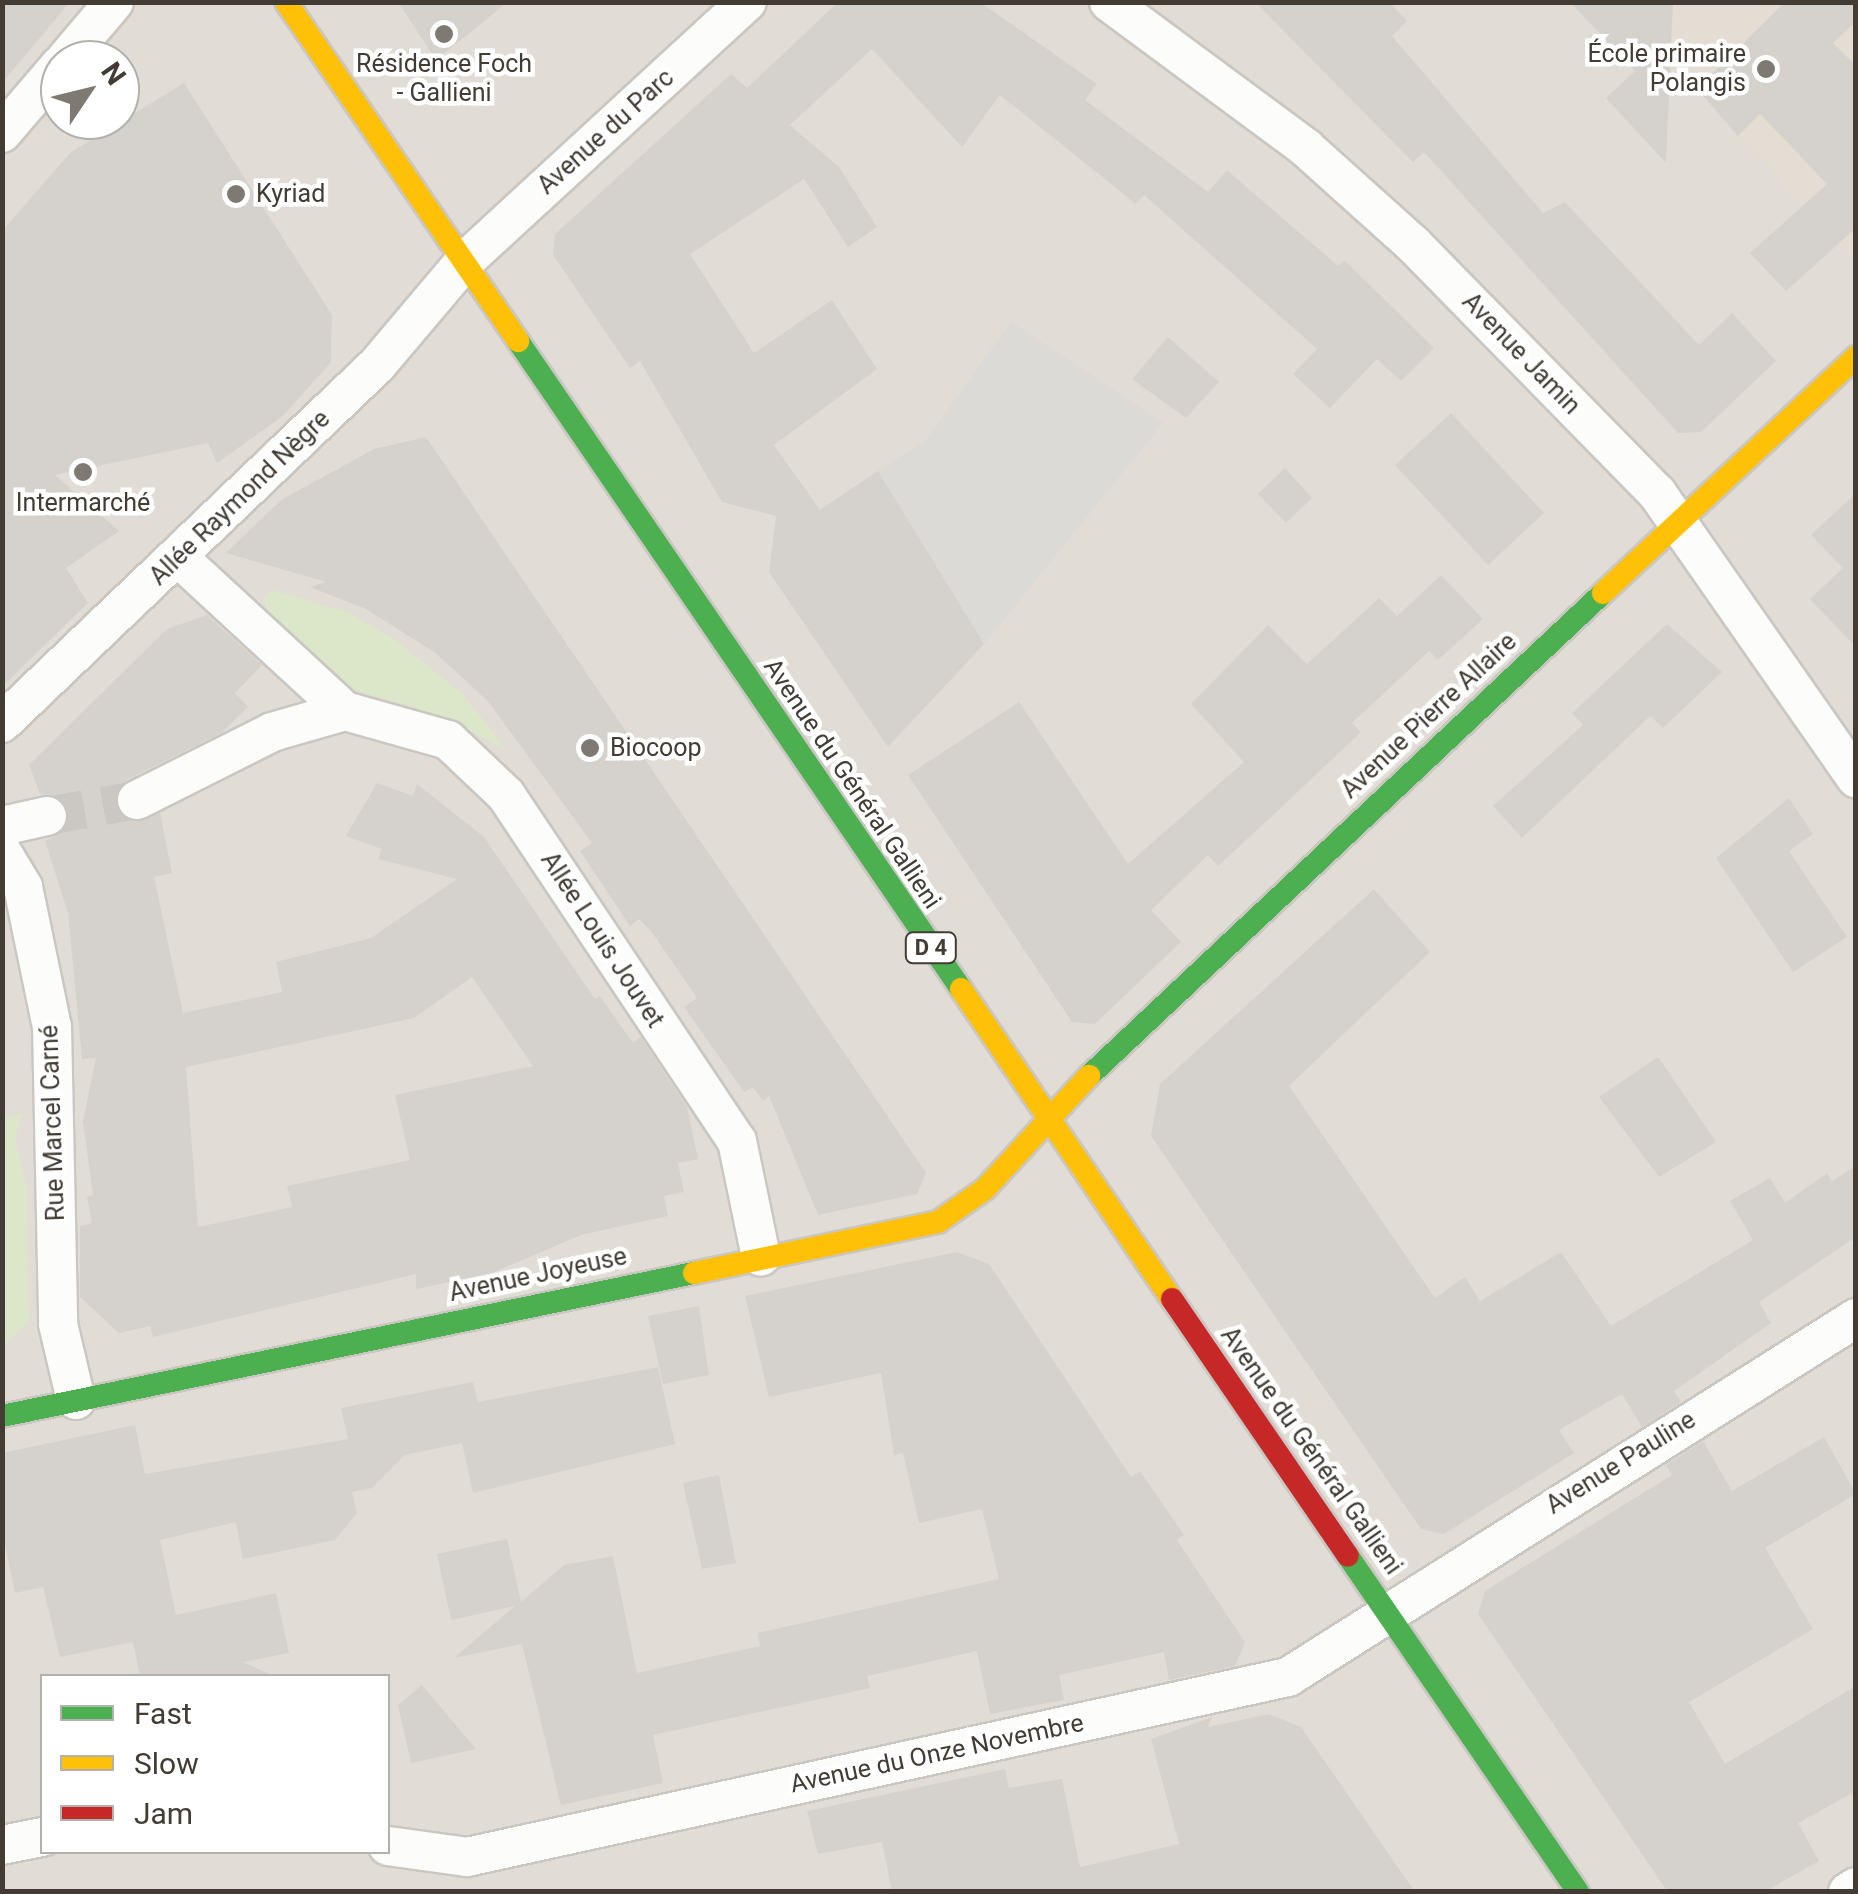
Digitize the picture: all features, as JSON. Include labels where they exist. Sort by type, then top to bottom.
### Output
[{"type":"main road","name":"Avenue du Général Gallieni","points":[[286,2],[1049,1122],[1390,1611],[1578,1892]]},
{"type":"main road","name":"Avenue Pierre Allaire","points":[[1049,1122],[1118,1046],[1680,517],[1856,357]]},
{"type":"main road","name":"Avenue Joyeuse","points":[[2,1416],[938,1222],[984,1190],[1049,1122]]},
{"type":"street","points":[[82,40],[114,2]]},
{"type":"street","name":"Avenue du Parc","points":[[465,261],[747,2]]},
{"type":"street","name":"Avenue Jamin","points":[[1109,2],[1306,148],[1414,244],[1680,517],[1856,778]]},
{"type":"street","points":[[2,133],[40,89]]},
{"type":"street","name":"Allée Raymond Nègre","points":[[2,723],[378,365],[465,261]]},
{"type":"street","name":"Allée Louis Jouvet","points":[[179,558],[345,711],[448,740],[506,796],[737,1142],[761,1257]]},
{"type":"street","points":[[137,800],[272,732],[345,711]]},
{"type":"street","points":[[2,826],[47,816]]},
{"type":"street","name":"Rue Marcel Carné","points":[[2,852],[22,887],[52,1027],[58,1324],[76,1400]]},
{"type":"street","name":"Avenue Pauline","points":[[1390,1611],[1856,1318]]},
{"type":"street","name":"Avenue du Onze Novembre","points":[[390,1846],[467,1857],[1288,1677],[1390,1611]]},
{"type":"street","points":[[2,1845],[40,1836]]},
{"type":"street","points":[[1848,1892],[1856,1887]]},
{"type":"shaded area","points":[[3,3],[1855,3],[1855,1891],[3,1891]]},
{"type":"shaded area","name":"École primaire Polangis","points":[[1615,3],[1855,3],[1855,261],[1738,136]]},
{"type":"shaded area","points":[[1011,322],[1163,423],[984,644],[878,471],[925,441]]},
{"type":"green space","points":[[273,590],[350,613],[397,641],[464,695],[506,750],[442,716],[343,686],[269,614],[263,599]]},
{"type":"green space","points":[[23,1113],[15,1137],[27,1189],[29,1322],[3,1346],[3,1119]]},
{"type":"building","points":[[2,2],[70,2],[2,83]]},
{"type":"building","name":"Résidence Foch - Gallieni","points":[[398,2],[508,2],[436,60]]},
{"type":"building","points":[[838,2],[980,2],[1097,84],[1085,100],[1208,192],[1227,170],[1338,266],[1344,260],[1434,348],[1401,381],[1377,359],[1330,408],[1293,374],[1317,349],[1144,195],[1136,204],[1000,95],[962,147],[872,49],[790,125],[839,167],[877,227],[848,247],[804,179],[690,254],[754,353],[832,300],[877,369],[774,445],[820,510],[878,471],[984,644],[888,747],[769,572],[776,516],[722,502],[640,361],[630,368],[553,255],[555,234],[731,74],[747,88]]},
{"type":"building","points":[[1255,2],[1390,2],[1407,21],[1392,36],[1543,213],[1565,202],[1699,345],[1732,313],[1776,361],[1701,432],[1678,433],[1424,152],[1413,162]]},
{"type":"building","points":[[1570,2],[1673,2],[1666,163],[1606,98],[1635,71]]},
{"type":"building","name":"École primaire Polangis","points":[[1785,2],[1856,2],[1856,21],[1833,43],[1856,66],[1856,228],[1786,291],[1750,253],[1827,184],[1760,114],[1738,136],[1697,89]]},
{"type":"building","points":[[184,83],[332,315],[331,362],[283,416],[217,463],[208,443],[55,475],[119,531],[66,568],[88,603],[2,687],[2,231],[71,152],[91,140],[140,140],[140,110]]},
{"type":"building","points":[[1168,337],[1219,382],[1186,418],[1132,379]]},
{"type":"building","points":[[1451,413],[1544,513],[1488,565],[1395,465]]},
{"type":"building","points":[[426,437],[926,1173],[917,1194],[818,1215],[769,1096],[763,1101],[753,1087],[744,1092],[684,1007],[697,998],[651,931],[639,919],[630,926],[580,851],[592,843],[487,700],[434,652],[366,609],[310,587],[326,582],[226,553],[281,500],[374,449]]},
{"type":"building","points":[[1285,468],[1312,498],[1286,523],[1258,494]]},
{"type":"building","points":[[1856,493],[1856,647],[1810,599],[1843,568],[1811,535]]},
{"type":"building","points":[[1441,575],[1483,619],[1438,660],[1429,651],[1352,723],[1361,732],[1285,804],[1218,866],[1208,855],[1151,910],[1181,942],[1095,1024],[1072,1022],[908,775],[1019,702],[1128,864],[1244,762],[1191,704],[1268,625],[1307,664],[1379,598],[1397,616]]},
{"type":"building","points":[[207,615],[262,665],[235,693],[248,707],[223,732],[126,780],[115,800],[135,822],[160,813],[172,873],[154,877],[183,1013],[282,992],[276,962],[371,938],[457,879],[378,859],[382,849],[346,836],[377,783],[413,796],[417,784],[484,837],[595,999],[600,996],[633,1043],[641,1037],[687,1107],[698,1159],[678,1163],[684,1192],[664,1196],[668,1216],[581,1235],[492,1273],[416,1289],[416,1274],[153,1337],[150,1326],[119,1333],[80,1297],[80,1226],[92,1223],[87,1197],[93,1195],[83,1121],[96,1058],[82,1059],[68,913],[45,841],[63,832],[69,810],[55,795],[40,794],[29,765],[167,629]],"holes":[[[472,977],[533,1066],[395,1095],[410,1160],[287,1186],[292,1207],[198,1227],[186,1067],[414,1018]]]},
{"type":"building","points":[[1667,624],[1722,672],[1663,728],[1650,716],[1522,838],[1493,806],[1583,725],[1572,713]]},
{"type":"building","points":[[1789,798],[1813,834],[1789,851],[1847,937],[1793,972],[1716,858]]},
{"type":"building","points":[[1374,889],[1430,952],[1289,1086],[1435,1298],[1465,1277],[1480,1301],[1561,1252],[1611,1326],[1753,1240],[1730,1201],[1770,1178],[1785,1203],[1827,1173],[1832,1181],[1856,1166],[1856,1237],[1759,1302],[1771,1323],[1674,1391],[1681,1402],[1642,1427],[1622,1394],[1559,1430],[1574,1453],[1444,1534],[1421,1529],[1151,1136],[1160,1084]]},
{"type":"building","points":[[1658,1057],[1716,1142],[1659,1177],[1599,1097]]},
{"type":"building","points":[[957,1252],[989,1264],[1131,1477],[1140,1471],[1184,1535],[1177,1540],[1245,1642],[1235,1666],[1169,1680],[1164,1652],[1059,1675],[1064,1700],[990,1714],[977,1651],[867,1676],[870,1688],[653,1735],[663,1783],[561,1805],[522,1644],[454,1658],[515,1606],[451,1620],[437,1554],[507,1539],[521,1602],[564,1565],[613,1556],[637,1673],[760,1646],[758,1633],[999,1579],[982,1509],[919,1523],[903,1453],[894,1455],[881,1373],[769,1397],[745,1296]]},
{"type":"building","points":[[699,1306],[709,1375],[663,1384],[648,1316]]},
{"type":"building","points":[[658,1367],[675,1444],[473,1493],[462,1443],[405,1455],[372,1488],[352,1492],[357,1513],[335,1540],[243,1559],[236,1522],[160,1540],[176,1615],[276,1593],[289,1653],[243,1662],[270,1674],[140,1674],[133,1642],[60,1657],[43,1587],[15,1593],[2,1530],[2,1453],[135,1425],[145,1474],[348,1439],[341,1408],[473,1382],[478,1402]]},
{"type":"building","points":[[1824,1437],[1856,1494],[1765,1548],[1813,1629],[1689,1702],[1725,1764],[1856,1686],[1856,1791],[1798,1823],[1819,1861],[1764,1892],[1668,1892],[1478,1614],[1485,1591],[1672,1475],[1666,1465],[1703,1441],[1732,1491]]},
{"type":"building","points":[[719,1475],[736,1563],[702,1569],[683,1483]]},
{"type":"building","points":[[422,1685],[476,1749],[411,1763],[398,1705]]},
{"type":"building","points":[[1269,1714],[1301,1727],[1415,1892],[892,1892],[882,1842],[818,1854],[807,1811],[1005,1769],[1009,1788],[1062,1779],[1080,1867],[1179,1844],[1151,1739],[1212,1717],[1208,1727]]},
{"type":"tunnel","points":[[47,816],[137,800]]},
{"type":"traffic: fast","points":[[518,341],[961,989]]},
{"type":"traffic: fast","points":[[1089,1076],[1603,593]]},
{"type":"traffic: fast","points":[[2,1416],[694,1273]]},
{"type":"traffic: fast","points":[[1348,1556],[1578,1892]]},
{"type":"traffic: slow","points":[[286,2],[518,341]]},
{"type":"traffic: slow","points":[[1603,593],[1856,357]]},
{"type":"traffic: slow","points":[[961,989],[1172,1299]]},
{"type":"traffic: slow","points":[[694,1273],[938,1222],[985,1189],[1089,1076]]},
{"type":"traffic: jam","points":[[1172,1299],[1348,1556]]},
{"type":"place","name":"Résidence Foch - Gallieni","points":[[444,34]]},
{"type":"place","name":"École primaire Polangis","points":[[1766,69]]},
{"type":"place","name":"Kyriad","points":[[236,194]]},
{"type":"place","name":"Intermarché","points":[[83,472]]},
{"type":"place","name":"Biocoop","points":[[590,748]]}]
